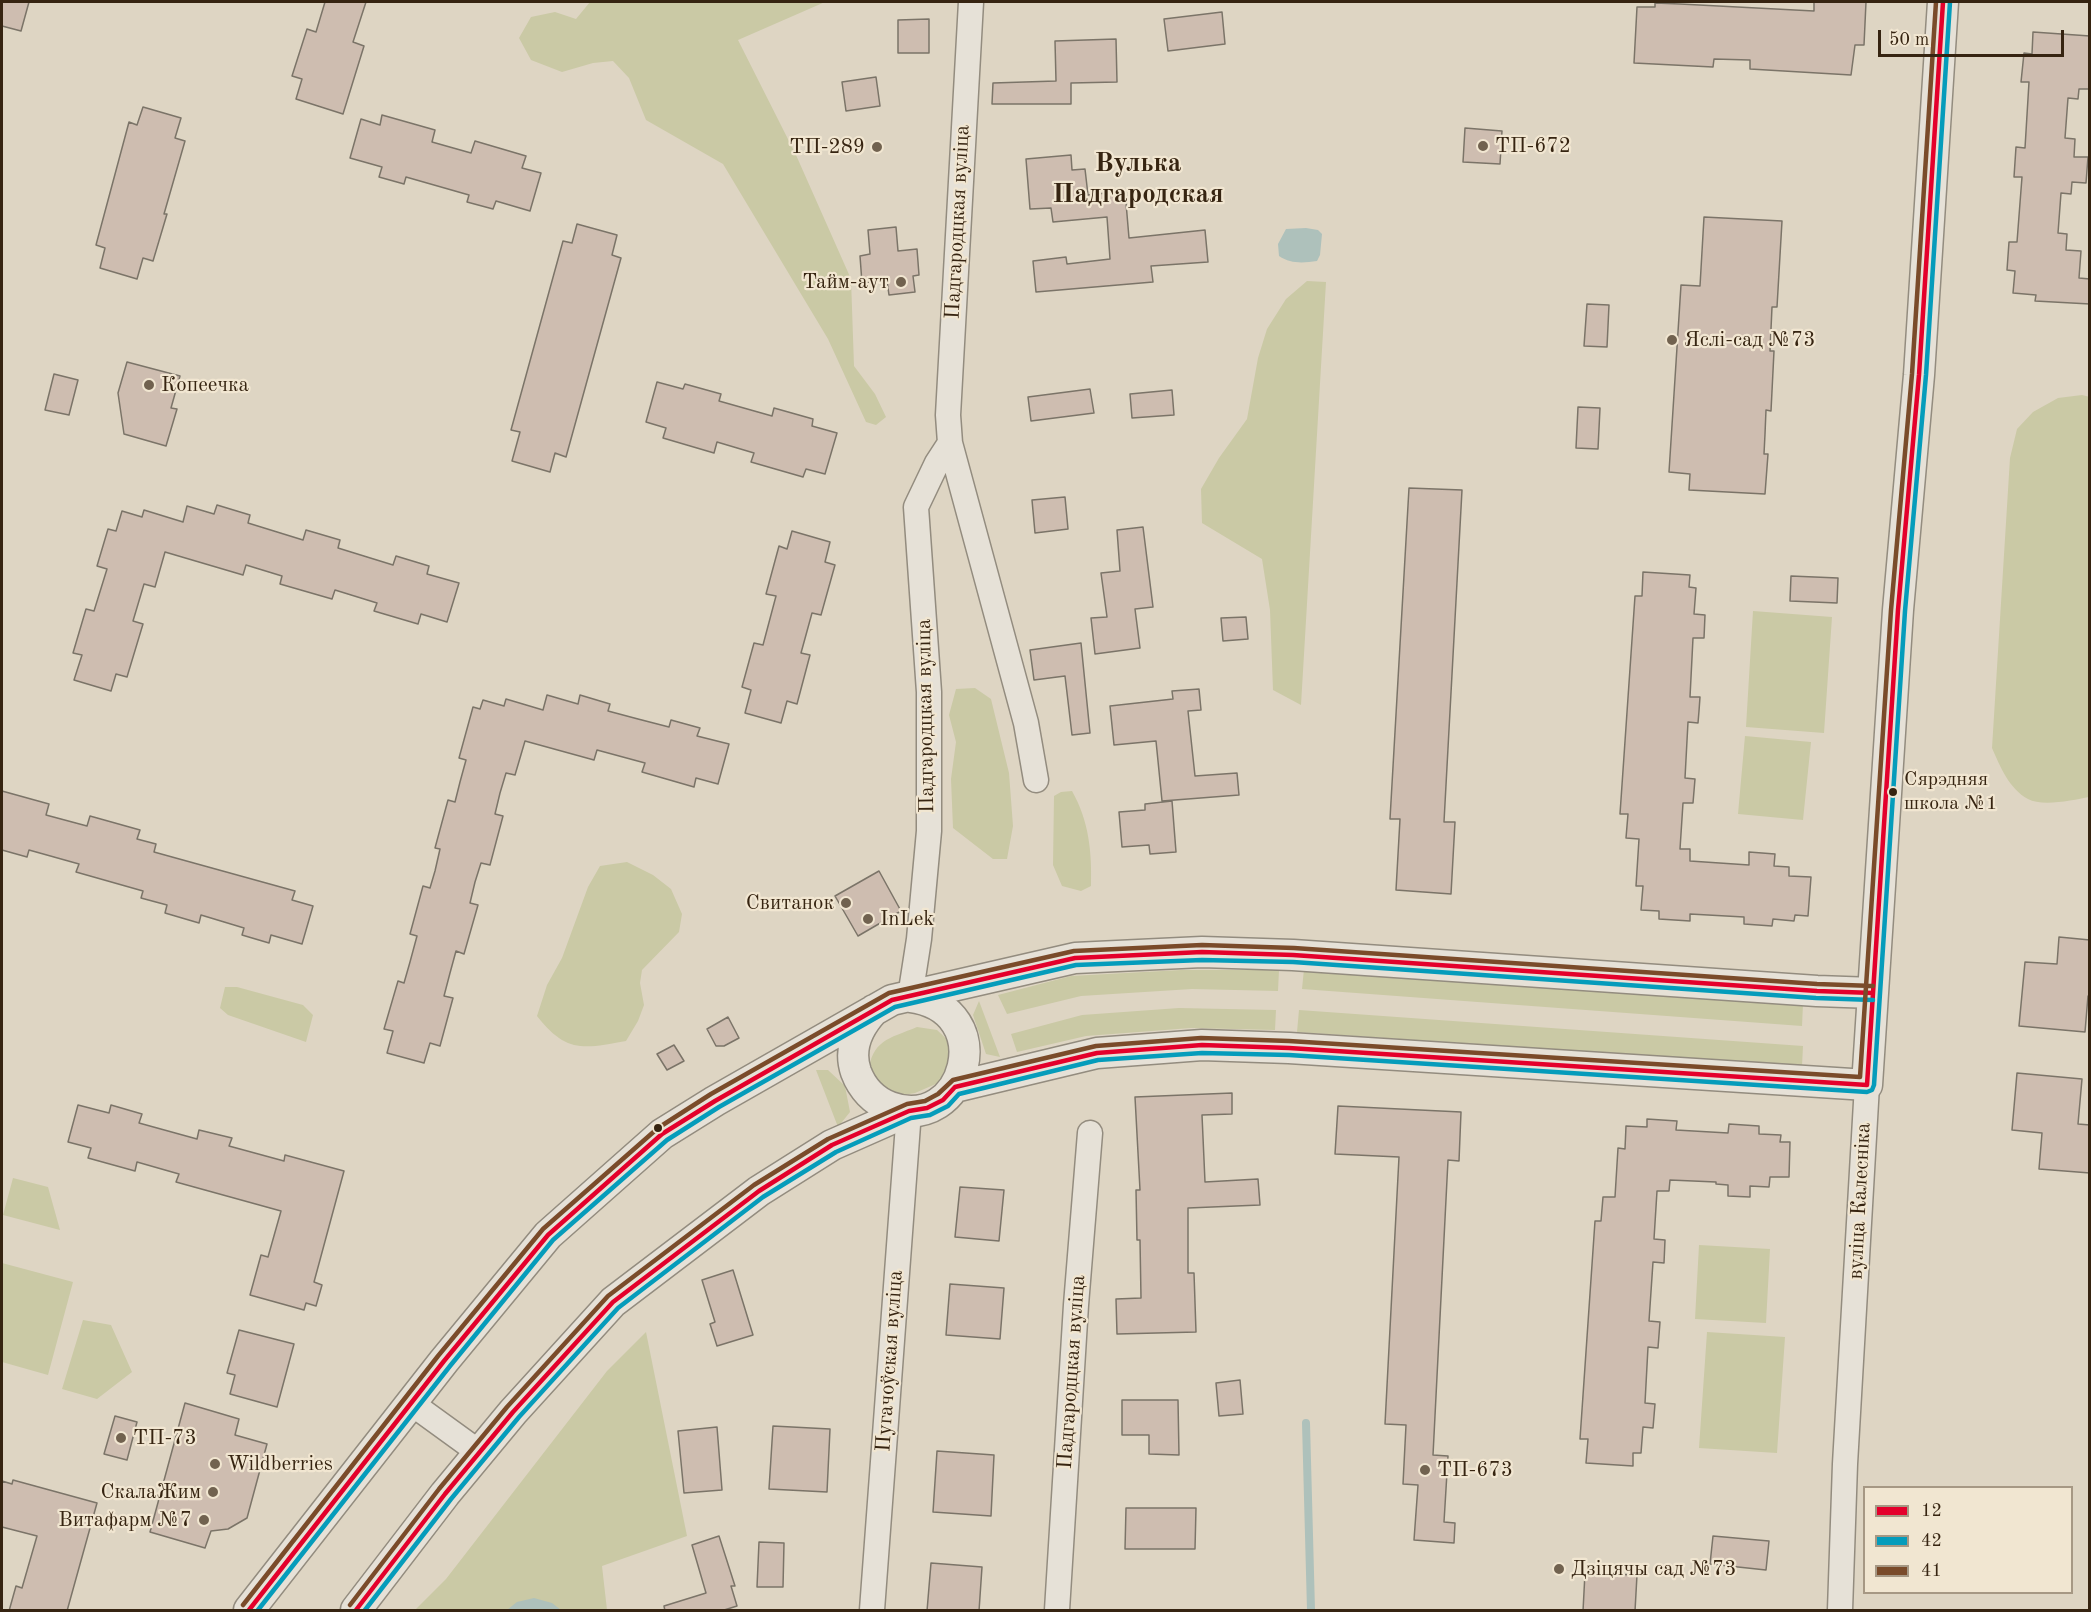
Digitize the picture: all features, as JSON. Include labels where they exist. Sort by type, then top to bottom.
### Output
[{"type":"street","name":"Падгародцкая вуліца","points":[[971,2],[948,415],[950,443],[1026,723],[1036,780]]},
{"type":"street","name":"вуліца Калесніка","points":[[1840,1611],[1845,1464],[1867,1085],[1899,599],[1918,375],[1943,2]]},
{"type":"street","name":"Падгародцкая вуліца","points":[[910,997],[920,939],[929,831],[929,692],[916,507],[937,462],[950,443]]},
{"type":"street","points":[[249,1611],[411,1403],[548,1234],[662,1134],[892,1000],[1076,958],[1202,952],[1293,955],[1873,993]]},
{"type":"street","points":[[356,1611],[445,1494],[513,1412],[613,1302],[759,1191],[832,1145],[909,1111],[927,1108],[943,1100],[956,1087],[963,1072],[966,1056],[964,1039],[958,1024],[947,1011],[933,1002],[910,997]]},
{"type":"street","points":[[876,1008],[863,1022],[855,1038],[853,1055],[855,1071],[862,1086],[874,1098],[888,1106],[909,1111]]},
{"type":"street","points":[[956,1087],[1097,1053],[1202,1045],[1289,1048],[1867,1085]]},
{"type":"street","name":"Пугачоўская вуліца","points":[[872,1611],[909,1111]]},
{"type":"street","name":"Падгародцкая вуліца","points":[[1057,1611],[1076,1305],[1090,1133]]},
{"type":"street","points":[[411,1403],[480,1453]]},
{"type":"green space","points":[[590,2],[825,2],[738,40],[796,155],[851,279],[854,366],[875,394],[886,417],[876,425],[866,422],[828,339],[723,164],[646,120],[629,78],[613,61],[593,63],[562,72],[531,60],[519,38],[531,17],[555,12],[576,19]]},
{"type":"green space","points":[[1307,281],[1326,282],[1301,705],[1273,690],[1270,610],[1262,559],[1202,523],[1201,489],[1219,458],[1247,419],[1258,358],[1267,329],[1286,299]]},
{"type":"green space","points":[[2082,395],[2090,397],[2089,797],[2041,802],[2028,799],[2015,789],[1992,748],[2010,458],[2017,429],[2033,412],[2058,398]]},
{"type":"green space","points":[[1753,611],[1832,617],[1824,733],[1746,727]]},
{"type":"green space","points":[[975,688],[991,699],[1009,773],[1013,826],[1007,859],[993,859],[953,828],[951,779],[956,742],[949,715],[956,689]]},
{"type":"green space","points":[[1745,736],[1811,742],[1803,820],[1738,814]]},
{"type":"green space","points":[[1072,791],[1086,825],[1090,849],[1091,886],[1081,891],[1062,886],[1053,865],[1054,796],[1061,792]]},
{"type":"green space","points":[[627,862],[653,875],[671,889],[682,914],[679,932],[642,970],[640,983],[644,1005],[626,1041],[598,1046],[576,1045],[557,1037],[537,1016],[547,985],[562,958],[588,887],[600,866]]},
{"type":"green space","points":[[1304,969],[1803,1004],[1802,1026],[1302,989]]},
{"type":"green space","points":[[1181,970],[1279,970],[1278,991],[1192,989],[1081,996],[1007,1014],[998,995],[1071,976]]},
{"type":"green space","points":[[225,987],[237,987],[303,1005],[313,1015],[306,1042],[228,1015],[220,1008]]},
{"type":"green space","points":[[979,1001],[1000,1057],[986,1054],[973,1015]]},
{"type":"green space","points":[[1179,1008],[1276,1010],[1275,1030],[1191,1028],[1086,1036],[1017,1052],[1011,1034],[1082,1015]]},
{"type":"green space","points":[[1299,1010],[1803,1046],[1802,1066],[1297,1032]]},
{"type":"green space","points":[[917,1027],[937,1030],[952,1044],[945,1080],[915,1093],[892,1097],[868,1074],[873,1054],[883,1042]]},
{"type":"green space","points":[[816,1070],[828,1070],[845,1086],[850,1112],[838,1127]]},
{"type":"green space","points":[[13,1178],[48,1187],[60,1230],[3,1215]]},
{"type":"green space","points":[[1699,1245],[1770,1249],[1766,1323],[1695,1319]]},
{"type":"green space","points":[[2,1263],[73,1282],[48,1375],[2,1362]]},
{"type":"green space","points":[[83,1320],[111,1325],[132,1372],[97,1399],[62,1389]]},
{"type":"green space","points":[[646,1332],[687,1536],[602,1566],[607,1610],[415,1610],[446,1579],[607,1371]]},
{"type":"green space","points":[[1707,1332],[1785,1337],[1777,1453],[1699,1448]]},
{"type":"shaded area","points":[[1286,229],[1318,230],[1322,234],[1320,255],[1317,261],[1297,262],[1279,256],[1278,244]]},
{"type":"shaded area","points":[[534,1598],[552,1603],[561,1610],[507,1610],[517,1602]]},
{"type":"building","points":[[2,2],[29,2],[21,31],[2,26]]},
{"type":"building","points":[[325,2],[366,2],[353,42],[364,46],[343,114],[296,99],[302,79],[292,76],[307,29],[316,32]]},
{"type":"building","points":[[1814,2],[1866,2],[1864,45],[1855,45],[1851,75],[1750,69],[1750,60],[1714,59],[1713,67],[1634,63],[1637,7],[1655,7],[1655,3],[1814,11]]},
{"type":"building","points":[[1222,12],[1225,44],[1168,51],[1164,19]]},
{"type":"building","points":[[929,19],[929,53],[898,53],[898,20]]},
{"type":"building","points":[[2033,32],[2090,36],[2090,89],[2079,89],[2078,99],[2068,98],[2065,138],[2075,139],[2074,157],[2088,157],[2086,183],[2072,182],[2071,194],[2061,193],[2058,233],[2067,234],[2066,250],[2081,251],[2079,278],[2090,279],[2090,304],[2035,301],[2036,295],[2013,293],[2015,271],[2007,270],[2009,242],[2017,242],[2022,177],[2014,177],[2016,147],[2025,148],[2029,82],[2021,82],[2024,53],[2032,54]]},
{"type":"building","points":[[1116,39],[1117,82],[1071,83],[1071,104],[992,104],[993,83],[1056,81],[1055,41]]},
{"type":"building","points":[[876,77],[880,106],[846,111],[842,82]]},
{"type":"building","points":[[143,107],[181,118],[175,138],[185,141],[153,261],[143,258],[137,279],[100,268],[105,248],[96,245],[129,122],[137,125]]},
{"type":"building","points":[[382,115],[435,130],[432,142],[471,153],[475,141],[526,156],[522,168],[541,173],[530,211],[496,201],[493,209],[467,202],[469,195],[406,177],[404,184],[379,177],[382,167],[350,158],[361,119],[380,125]]},
{"type":"building","name":"ТП-672","points":[[1465,128],[1502,131],[1500,164],[1463,162]]},
{"type":"building","points":[[1071,155],[1072,170],[1085,169],[1088,195],[1125,191],[1129,238],[1205,230],[1208,262],[1151,266],[1153,282],[1036,292],[1033,261],[1066,257],[1067,264],[1110,259],[1107,217],[1053,222],[1051,208],[1030,209],[1026,159]]},
{"type":"building","points":[[1704,217],[1782,221],[1777,307],[1772,307],[1770,351],[1774,351],[1771,411],[1766,410],[1764,454],[1768,454],[1765,494],[1689,490],[1690,474],[1669,472],[1681,285],[1700,286]]},
{"type":"building","points":[[577,224],[617,235],[612,255],[621,258],[566,457],[555,453],[550,472],[512,461],[520,432],[511,430],[563,241],[572,243]]},
{"type":"building","points":[[896,227],[898,251],[917,249],[919,275],[913,276],[915,292],[889,295],[887,281],[862,283],[860,256],[870,254],[868,230]]},
{"type":"building","points":[[1587,304],[1609,305],[1607,347],[1584,346]]},
{"type":"building","points":[[127,362],[180,376],[171,408],[177,409],[166,446],[124,434],[118,393]]},
{"type":"building","points":[[54,374],[78,380],[69,415],[45,410]]},
{"type":"building","points":[[657,382],[683,389],[685,384],[721,394],[719,401],[772,416],[774,408],[813,419],[812,426],[837,433],[825,474],[806,469],[803,477],[751,462],[754,453],[717,442],[714,453],[663,438],[666,428],[646,422]]},
{"type":"building","points":[[1090,389],[1094,413],[1031,421],[1028,397]]},
{"type":"building","points":[[1172,390],[1174,415],[1132,418],[1130,394]]},
{"type":"building","points":[[1578,407],[1600,408],[1598,449],[1576,448]]},
{"type":"building","points":[[1409,488],[1462,490],[1444,822],[1455,822],[1451,894],[1396,890],[1400,819],[1390,819]]},
{"type":"building","points":[[1065,497],[1068,529],[1035,533],[1032,500]]},
{"type":"building","points":[[217,505],[250,515],[248,523],[303,540],[306,530],[340,540],[338,548],[393,565],[396,556],[429,566],[427,574],[459,583],[447,622],[421,614],[418,624],[374,611],[377,603],[335,590],[332,599],[280,584],[282,576],[246,565],[243,575],[165,552],[155,587],[144,584],[133,621],[143,624],[127,677],[116,674],[111,691],[74,680],[82,655],[73,653],[86,609],[94,611],[107,569],[97,566],[108,529],[116,531],[122,511],[142,517],[144,510],[183,522],[187,506],[214,514]]},
{"type":"building","points":[[1143,527],[1153,607],[1135,609],[1140,648],[1095,654],[1091,618],[1107,617],[1101,573],[1120,571],[1117,530]]},
{"type":"building","points":[[792,531],[830,542],[825,562],[835,565],[821,615],[812,613],[801,653],[810,655],[797,704],[787,701],[781,723],[745,713],[751,690],[742,687],[754,643],[763,645],[776,596],[766,594],[779,546],[787,549]]},
{"type":"building","points":[[1643,572],[1690,575],[1689,587],[1696,588],[1694,614],[1705,615],[1704,638],[1693,638],[1690,697],[1700,697],[1698,723],[1688,722],[1685,778],[1695,779],[1693,803],[1683,803],[1680,849],[1690,849],[1690,861],[1749,865],[1749,852],[1775,854],[1774,866],[1789,867],[1789,876],[1811,877],[1808,916],[1795,915],[1794,921],[1773,919],[1772,926],[1744,924],[1744,917],[1690,914],[1690,921],[1659,919],[1659,911],[1641,910],[1643,886],[1636,886],[1639,839],[1626,838],[1628,814],[1620,814],[1635,596],[1642,596]]},
{"type":"building","points":[[1791,576],[1838,578],[1837,603],[1790,601]]},
{"type":"building","points":[[1246,617],[1248,639],[1223,641],[1221,618]]},
{"type":"building","points":[[1081,643],[1090,733],[1072,735],[1065,676],[1034,680],[1030,650]]},
{"type":"building","points":[[1199,689],[1201,710],[1188,711],[1195,776],[1237,773],[1239,795],[1162,801],[1156,741],[1114,745],[1110,706],[1173,699],[1172,691]]},
{"type":"building","points":[[547,695],[578,704],[580,695],[610,704],[608,711],[669,727],[671,720],[700,728],[697,736],[729,744],[718,784],[696,778],[694,787],[642,772],[645,763],[597,750],[594,760],[525,741],[515,775],[506,773],[500,793],[495,814],[503,816],[490,865],[481,863],[475,882],[470,903],[478,905],[464,954],[456,951],[450,973],[444,996],[453,998],[440,1046],[430,1043],[424,1063],[387,1053],[393,1031],[384,1029],[398,981],[404,983],[410,962],[417,936],[410,934],[423,886],[430,888],[435,871],[440,849],[435,848],[448,800],[455,802],[466,760],[459,758],[473,707],[480,709],[483,700],[504,706],[506,699],[543,710]]},
{"type":"building","points":[[2,791],[49,804],[46,815],[87,826],[90,816],[140,830],[137,839],[156,844],[154,852],[295,891],[292,900],[313,906],[302,944],[271,935],[269,943],[242,935],[244,928],[201,915],[199,923],[165,913],[167,905],[141,898],[143,891],[76,872],[79,864],[29,850],[27,857],[2,850]]},
{"type":"building","points":[[1172,801],[1176,852],[1150,854],[1149,845],[1122,847],[1119,812],[1145,810],[1145,804]]},
{"type":"building","points":[[879,871],[901,911],[858,936],[835,896]]},
{"type":"building","points":[[2059,937],[2090,940],[2090,996],[2088,996],[2085,1032],[2019,1026],[2025,962],[2057,964]]},
{"type":"building","points":[[728,1017],[739,1038],[724,1046],[716,1046],[707,1029]]},
{"type":"building","points":[[674,1045],[684,1061],[667,1070],[657,1054]]},
{"type":"building","points":[[2017,1073],[2082,1079],[2078,1124],[2090,1125],[2090,1173],[2039,1169],[2042,1133],[2012,1130]]},
{"type":"building","points":[[1232,1093],[1232,1114],[1202,1115],[1205,1182],[1258,1179],[1260,1205],[1188,1208],[1188,1273],[1194,1273],[1196,1332],[1117,1334],[1116,1299],[1141,1298],[1140,1240],[1137,1240],[1136,1190],[1140,1190],[1135,1097]]},
{"type":"building","points":[[78,1105],[109,1113],[111,1105],[142,1114],[139,1123],[197,1139],[199,1130],[232,1138],[229,1146],[284,1161],[285,1155],[344,1171],[314,1282],[322,1285],[316,1306],[306,1303],[304,1310],[250,1295],[261,1255],[268,1257],[281,1211],[176,1182],[179,1174],[137,1162],[135,1171],[88,1158],[91,1148],[68,1142]]},
{"type":"building","points":[[1338,1106],[1461,1112],[1459,1161],[1448,1160],[1433,1455],[1448,1456],[1444,1522],[1455,1523],[1454,1543],[1414,1540],[1418,1485],[1403,1484],[1406,1425],[1385,1424],[1399,1157],[1335,1154]]},
{"type":"building","points":[[1647,1119],[1677,1121],[1676,1130],[1728,1133],[1729,1124],[1759,1126],[1759,1134],[1781,1135],[1780,1142],[1790,1142],[1789,1177],[1770,1177],[1769,1187],[1750,1186],[1750,1197],[1728,1196],[1728,1185],[1716,1184],[1716,1182],[1670,1180],[1669,1191],[1657,1191],[1654,1239],[1665,1240],[1664,1263],[1653,1262],[1649,1321],[1660,1322],[1658,1348],[1648,1347],[1645,1403],[1655,1404],[1653,1428],[1643,1427],[1641,1453],[1633,1453],[1633,1466],[1586,1463],[1588,1439],[1580,1439],[1595,1221],[1601,1221],[1603,1197],[1615,1197],[1618,1148],[1625,1149],[1626,1126],[1647,1127]]},
{"type":"building","points":[[960,1187],[1004,1190],[999,1241],[955,1237]]},
{"type":"building","points":[[733,1270],[753,1335],[717,1346],[710,1324],[715,1322],[702,1280]]},
{"type":"building","points":[[950,1284],[1004,1288],[1000,1339],[946,1335]]},
{"type":"building","points":[[239,1330],[294,1344],[277,1407],[230,1394],[235,1375],[227,1373]]},
{"type":"building","points":[[1240,1380],[1243,1414],[1219,1416],[1216,1383]]},
{"type":"building","points":[[1122,1400],[1178,1400],[1179,1455],[1149,1454],[1149,1435],[1122,1435]]},
{"type":"building","points":[[185,1403],[239,1419],[235,1435],[267,1444],[247,1518],[228,1529],[211,1531],[205,1548],[150,1532]]},
{"type":"building","name":"ТП-73","points":[[115,1416],[137,1422],[127,1460],[104,1454]]},
{"type":"building","points":[[773,1426],[830,1429],[827,1492],[769,1489]]},
{"type":"building","points":[[717,1427],[722,1490],[684,1493],[678,1431]]},
{"type":"building","points":[[937,1451],[994,1455],[991,1516],[933,1512]]},
{"type":"building","points":[[13,1480],[97,1503],[67,1611],[9,1611],[16,1586],[22,1588],[37,1536],[2,1527],[2,1481],[12,1484]]},
{"type":"building","points":[[1126,1508],[1196,1508],[1195,1549],[1125,1549]]},
{"type":"building","points":[[719,1536],[735,1586],[731,1586],[737,1606],[721,1611],[665,1611],[664,1606],[706,1593],[692,1545]]},
{"type":"building","points":[[1713,1536],[1769,1541],[1766,1570],[1710,1564]]},
{"type":"building","points":[[759,1542],[784,1543],[783,1587],[757,1587]]},
{"type":"building","points":[[931,1563],[982,1567],[979,1611],[927,1611]]},
{"type":"building","points":[[1585,1573],[1637,1575],[1635,1611],[1583,1611]]},
{"type":"waterway","points":[[1306,1423],[1311,1610]]},
{"type":"transit line","name":"41","points":[[350,1605],[439,1489],[507,1407],[608,1296],[754,1185],[828,1139],[907,1104],[925,1101],[938,1094],[953,1080],[1096,1046],[1201,1038],[1289,1041],[1860,1077],[1891,610],[1912,374],[1936,2]]},
{"type":"transit line","name":"12","points":[[356,1610],[445,1494],[513,1412],[613,1302],[759,1191],[832,1145],[909,1111],[927,1108],[943,1100],[955,1087],[1097,1053],[1202,1045],[1289,1048],[1867,1085],[1898,610],[1919,375],[1943,2]]},
{"type":"transit line","name":"42","points":[[365,1610],[451,1499],[519,1417],[618,1308],[763,1197],[836,1152],[911,1118],[930,1115],[948,1106],[959,1094],[1098,1060],[1202,1053],[1289,1055],[1867,1092],[1872,1090],[1905,611],[1926,375],[1950,2]]},
{"type":"transit line","name":"41","points":[[243,1605],[438,1356],[543,1229],[658,1128],[711,1094],[889,993],[1074,951],[1202,945],[1294,948],[1873,986]]},
{"type":"transit line","name":"12","points":[[249,1610],[444,1361],[548,1235],[662,1134],[715,1101],[892,1000],[1075,958],[1202,952],[1293,955],[1873,993]]},
{"type":"transit line","name":"42","points":[[258,1610],[450,1366],[553,1240],[667,1140],[719,1107],[895,1007],[1076,965],[1202,960],[1293,962],[1873,1000]]},
{"type":"place","name":"ТП-672","points":[[1483,146]]},
{"type":"place","name":"ТП-289","points":[[877,147]]},
{"type":"place","name":"Тайм-аут","points":[[901,282]]},
{"type":"place","name":"Яслі-сад №73","points":[[1672,340]]},
{"type":"place","name":"Копеечка","points":[[149,385]]},
{"type":"place","name":"Сярэдняя школа №1","points":[[1893,792]]},
{"type":"place","name":"Свитанок","points":[[846,903]]},
{"type":"place","name":"InLek","points":[[868,919]]},
{"type":"place","name":"ТП-73","points":[[121,1438]]},
{"type":"place","name":"Wildberries","points":[[215,1464]]},
{"type":"place","name":"ТП-673","points":[[1425,1470]]},
{"type":"place","name":"СкалаЖим","points":[[213,1492]]},
{"type":"place","name":"Витафарм №7","points":[[204,1520]]},
{"type":"place","name":"Дзіцячы сад №73","points":[[1559,1569]]},
{"type":"district","name":"Вулька Падгародская","points":[[1138,180]]}]
